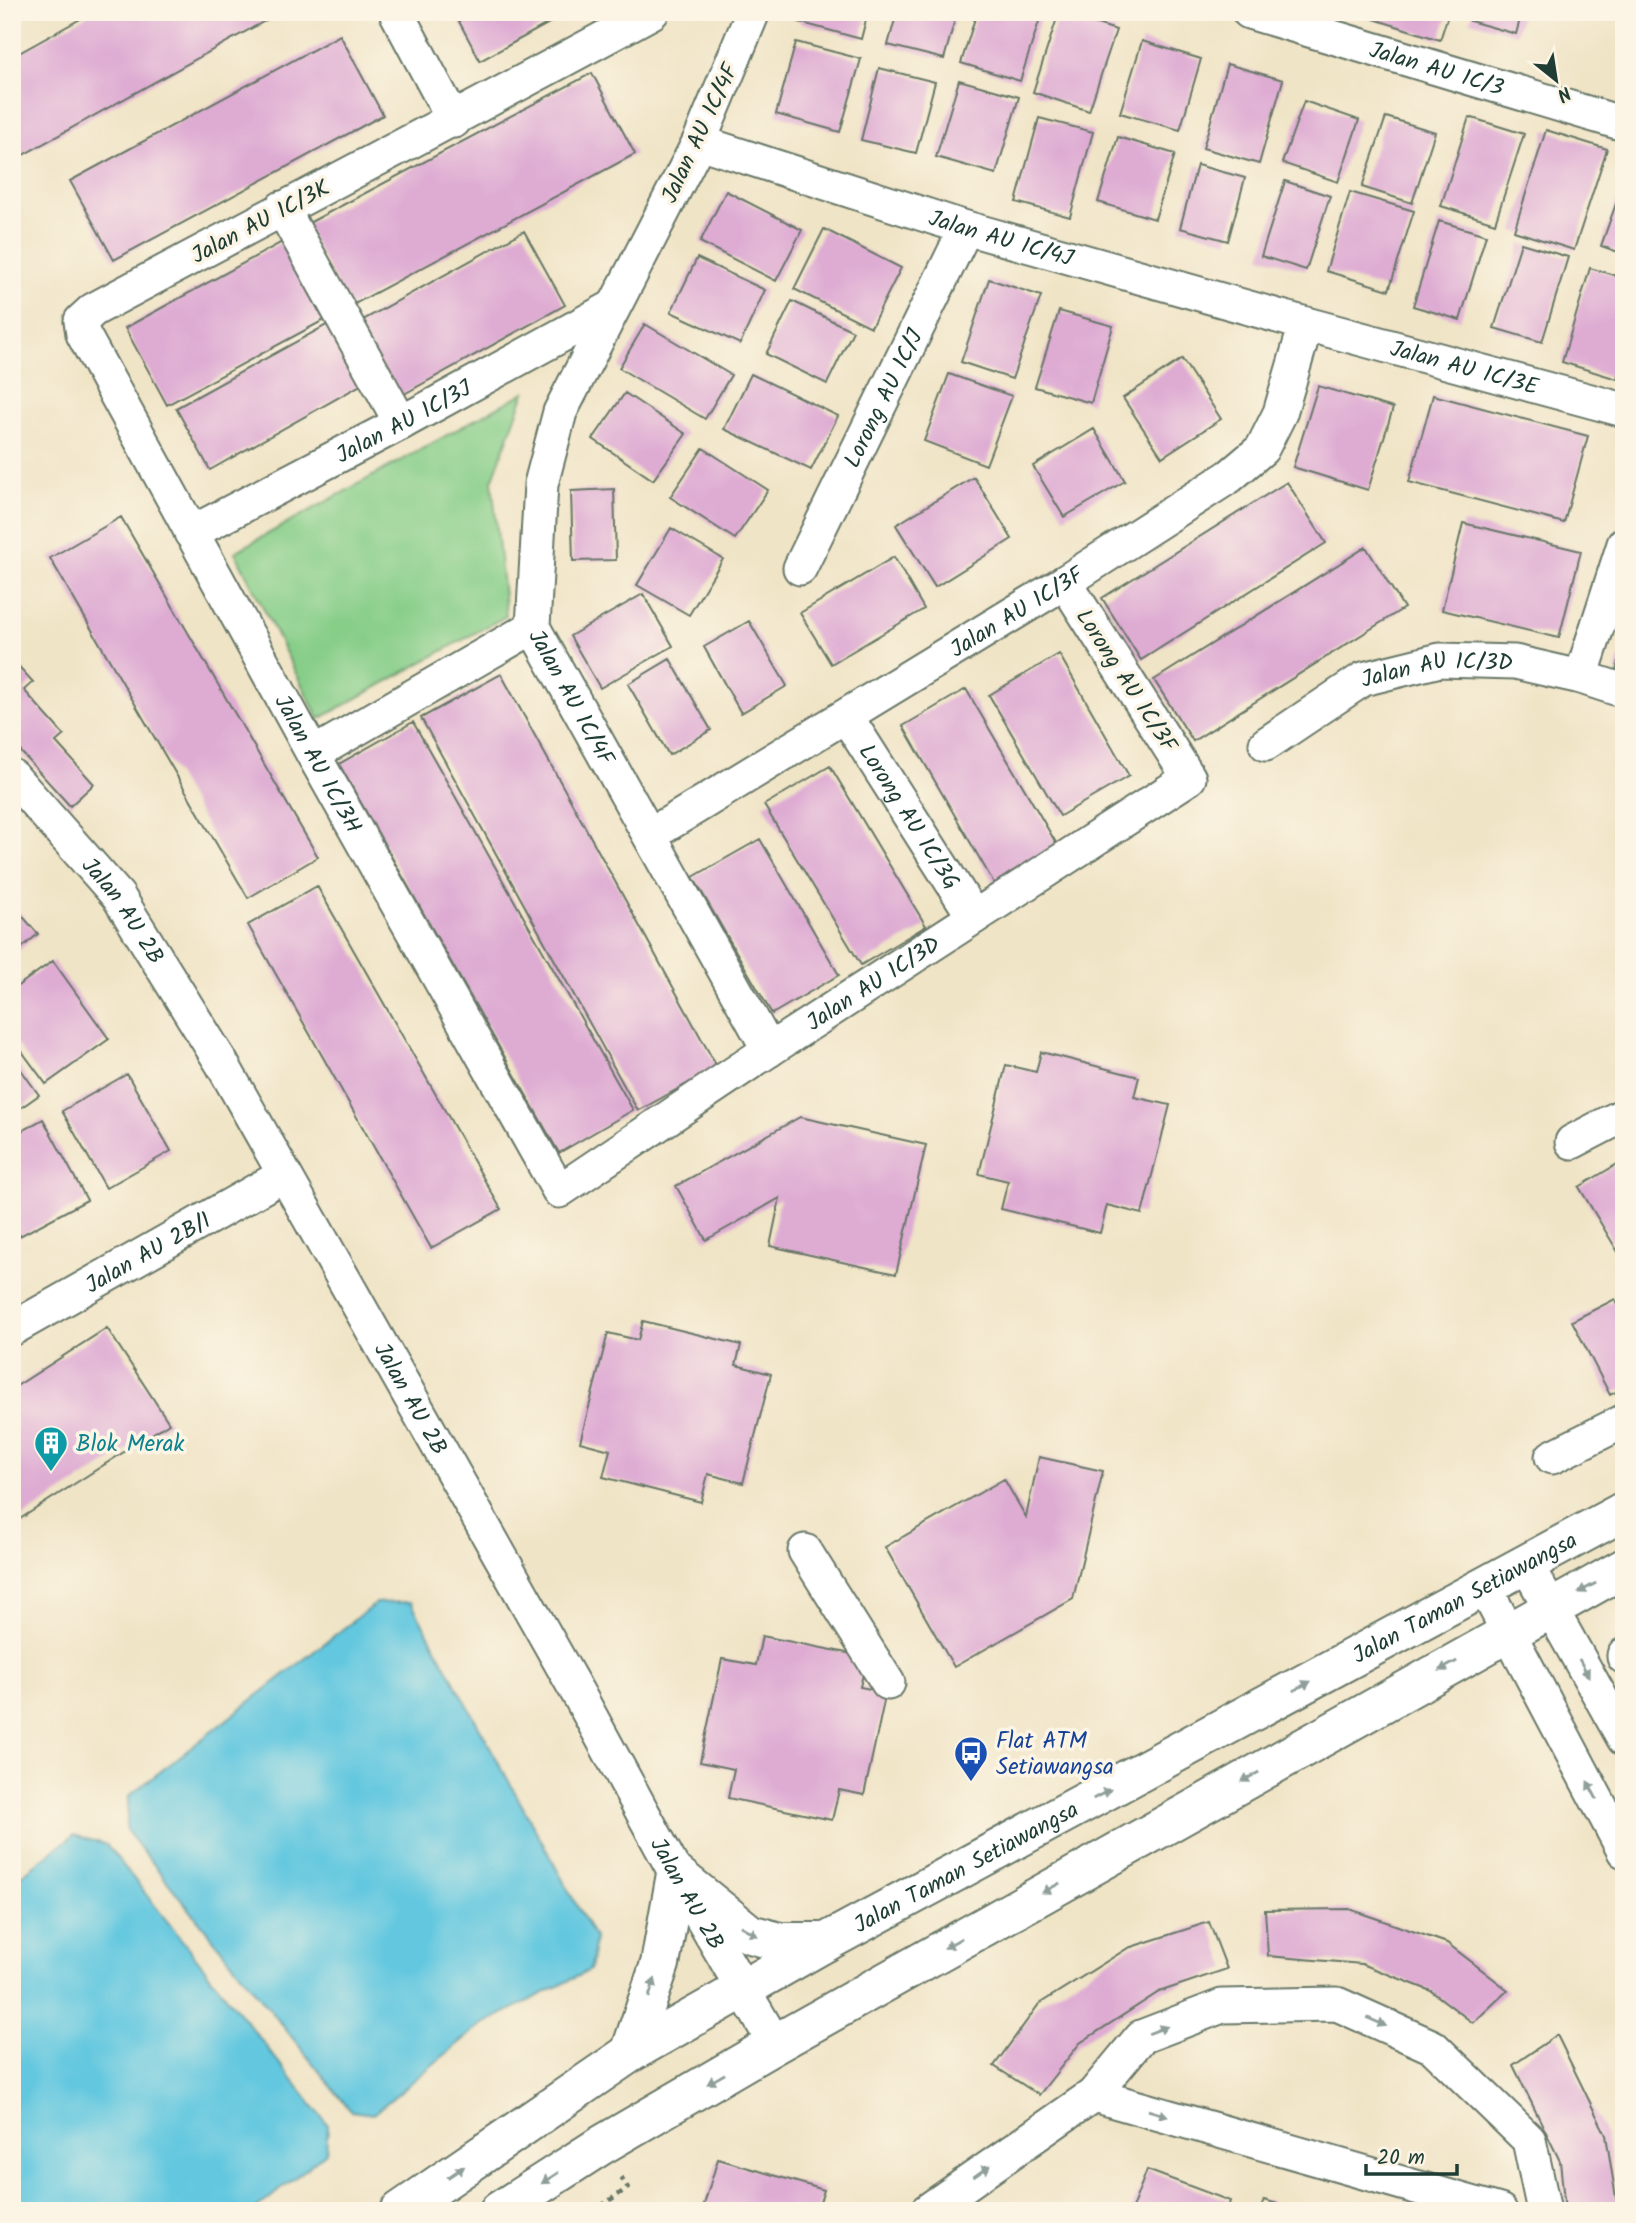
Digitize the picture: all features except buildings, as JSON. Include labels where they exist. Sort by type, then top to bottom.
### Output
[{"type":"main road","name":"Jalan Taman Setiawangsa","points":[[400,2211],[630,2053],[826,1942],[1624,1511]]},
{"type":"main road","points":[[499,2211],[600,2146],[775,2044],[1624,1568]]},
{"type":"main road","points":[[630,2053],[660,1964],[676,1874],[750,1934],[780,1942],[826,1942]]},
{"type":"street","points":[[396,12],[454,121]]},
{"type":"street","name":"Jalan AU 1C/3K","points":[[83,334],[81,321],[93,310],[282,208],[454,121],[652,12]]},
{"type":"street","name":"Jalan AU 1C/4F","points":[[753,12],[699,142],[560,412],[541,484],[533,627],[769,1050]]},
{"type":"street","name":"Jalan AU 1C/3","points":[[1250,12],[1624,124]]},
{"type":"street","name":"Jalan AU 1C/4J","points":[[699,142],[966,228],[1306,324]]},
{"type":"street","points":[[282,208],[401,423]]},
{"type":"street","name":"Lorong AU 1C/J","points":[[800,568],[966,228]]},
{"type":"street","name":"Jalan AU 1C/3J","points":[[191,533],[401,423],[613,307]]},
{"type":"street","name":"Jalan AU 1C/3E","points":[[1306,324],[1624,410]]},
{"type":"street","name":"Jalan AU 1C/3F","points":[[650,835],[1065,582],[1230,476],[1262,449],[1280,413],[1306,324]]},
{"type":"street","name":"Jalan AU 1C/3H","points":[[83,334],[313,754],[559,1191]]},
{"type":"street","points":[[1581,677],[1624,544]]},
{"type":"street","name":"Lorong AU 1C/3F","points":[[1065,582],[1189,778]]},
{"type":"street","points":[[313,754],[533,627]]},
{"type":"street","name":"Jalan AU 1C/3D","points":[[1266,744],[1363,679],[1440,660],[1515,662],[1581,677],[1624,691]]},
{"type":"street","name":"Lorong AU 1C/3G","points":[[846,716],[974,917]]},
{"type":"street","name":"Jalan AU 2B","points":[[12,776],[118,896],[221,1062],[580,1697],[676,1874],[775,2044]]},
{"type":"street","name":"Jalan AU 1C/3D","points":[[559,1191],[769,1050],[1189,778]]},
{"type":"street","points":[[1572,1142],[1624,1115]]},
{"type":"street","name":"Jalan AU 2B/1","points":[[12,1329],[284,1175]]},
{"type":"street","points":[[1552,1457],[1624,1421]]},
{"type":"street","points":[[805,1551],[888,1684]]},
{"type":"street","points":[[1526,1564],[1624,1739]]},
{"type":"street","points":[[1485,1588],[1624,1851]]},
{"type":"street","points":[[941,2208],[1093,2095],[1142,2037],[1222,2006],[1337,2004],[1433,2047],[1529,2140],[1544,2211]]},
{"type":"street","points":[[1093,2095],[1500,2211]]},
{"type":"path","points":[[593,2211],[628,2188]]},
{"type":"green space","points":[[525,392],[492,481],[506,616],[319,719],[235,552]]},
{"type":"water","points":[[411,1602],[595,1939],[590,1970],[481,2025],[373,2114],[351,2111],[126,1830],[129,1796],[376,1603]]},
{"type":"water","points":[[74,1835],[107,1845],[328,2125],[326,2152],[254,2211],[12,2211],[12,1882]]},
{"type":"place","name":"Blok Merak","points":[[51,1473]]},
{"type":"place","name":"Flat ATM Setiawangsa","points":[[971,1783]]}]
